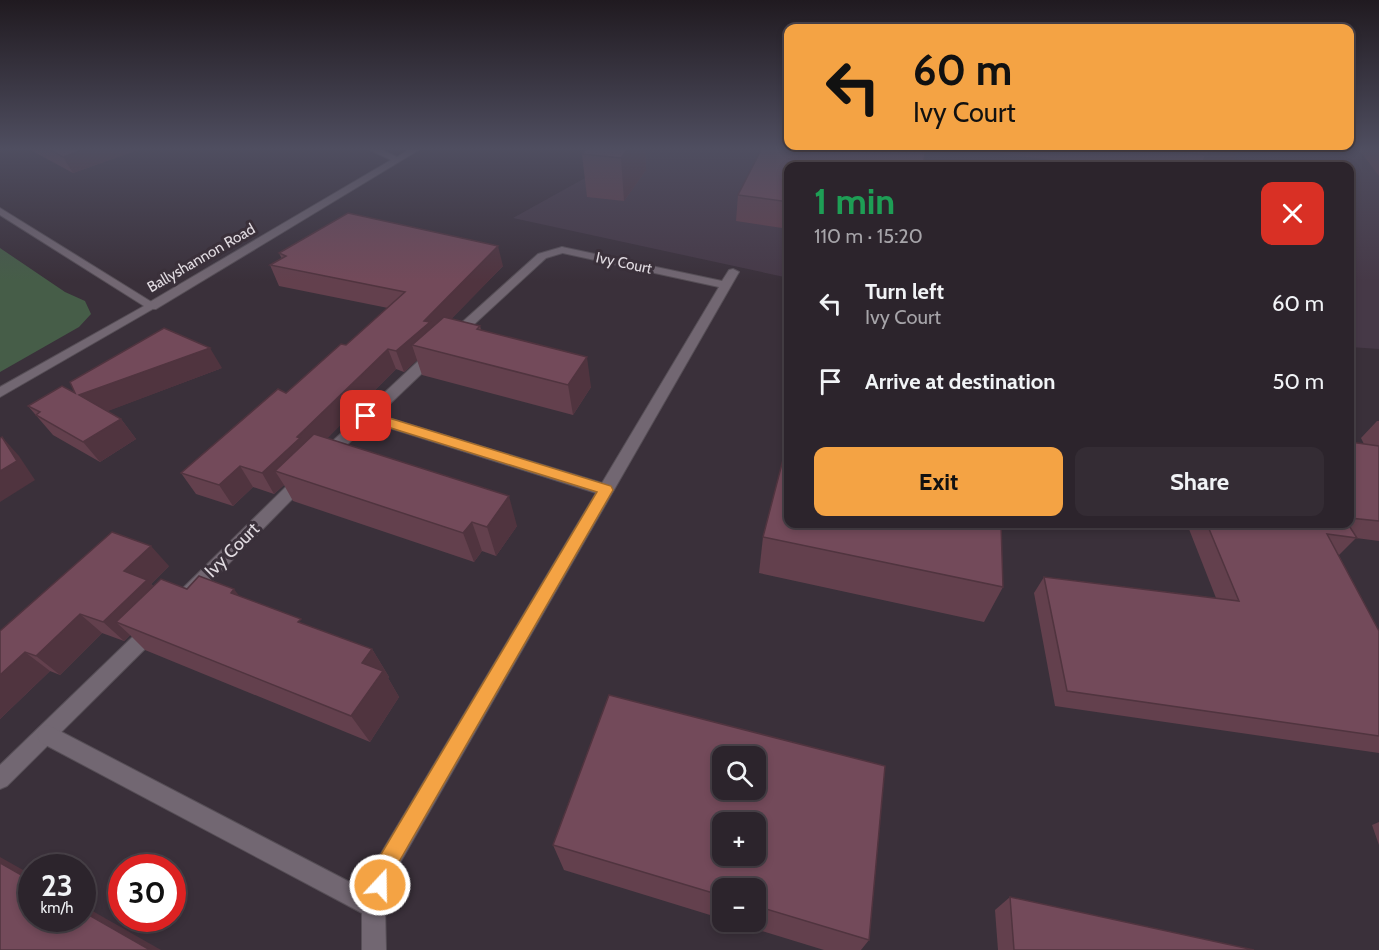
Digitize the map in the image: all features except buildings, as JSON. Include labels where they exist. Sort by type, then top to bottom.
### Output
[{"type":"street","name":"Ballyshannon Road","points":[[0,393],[343,192]]},
{"type":"street","points":[[0,211],[152,306]]},
{"type":"street","name":"Ivy Court","points":[[181,600],[366,416],[542,256],[562,250],[730,279],[387,863],[373,907],[375,950]]},
{"type":"street","points":[[366,416],[606,490]]},
{"type":"street","points":[[0,779],[164,617]]},
{"type":"street","points":[[46,735],[373,907]]},
{"type":"shaded area","points":[[559,192],[784,192],[784,277],[513,218]]},
{"type":"shaded area","points":[[1354,192],[1379,192],[1379,349],[1354,347]]},
{"type":"green space","points":[[0,248],[65,292],[85,301],[91,314],[79,327],[0,372]]},
{"type":"route","points":[[366,416],[606,490],[387,863],[380,885]]}]
